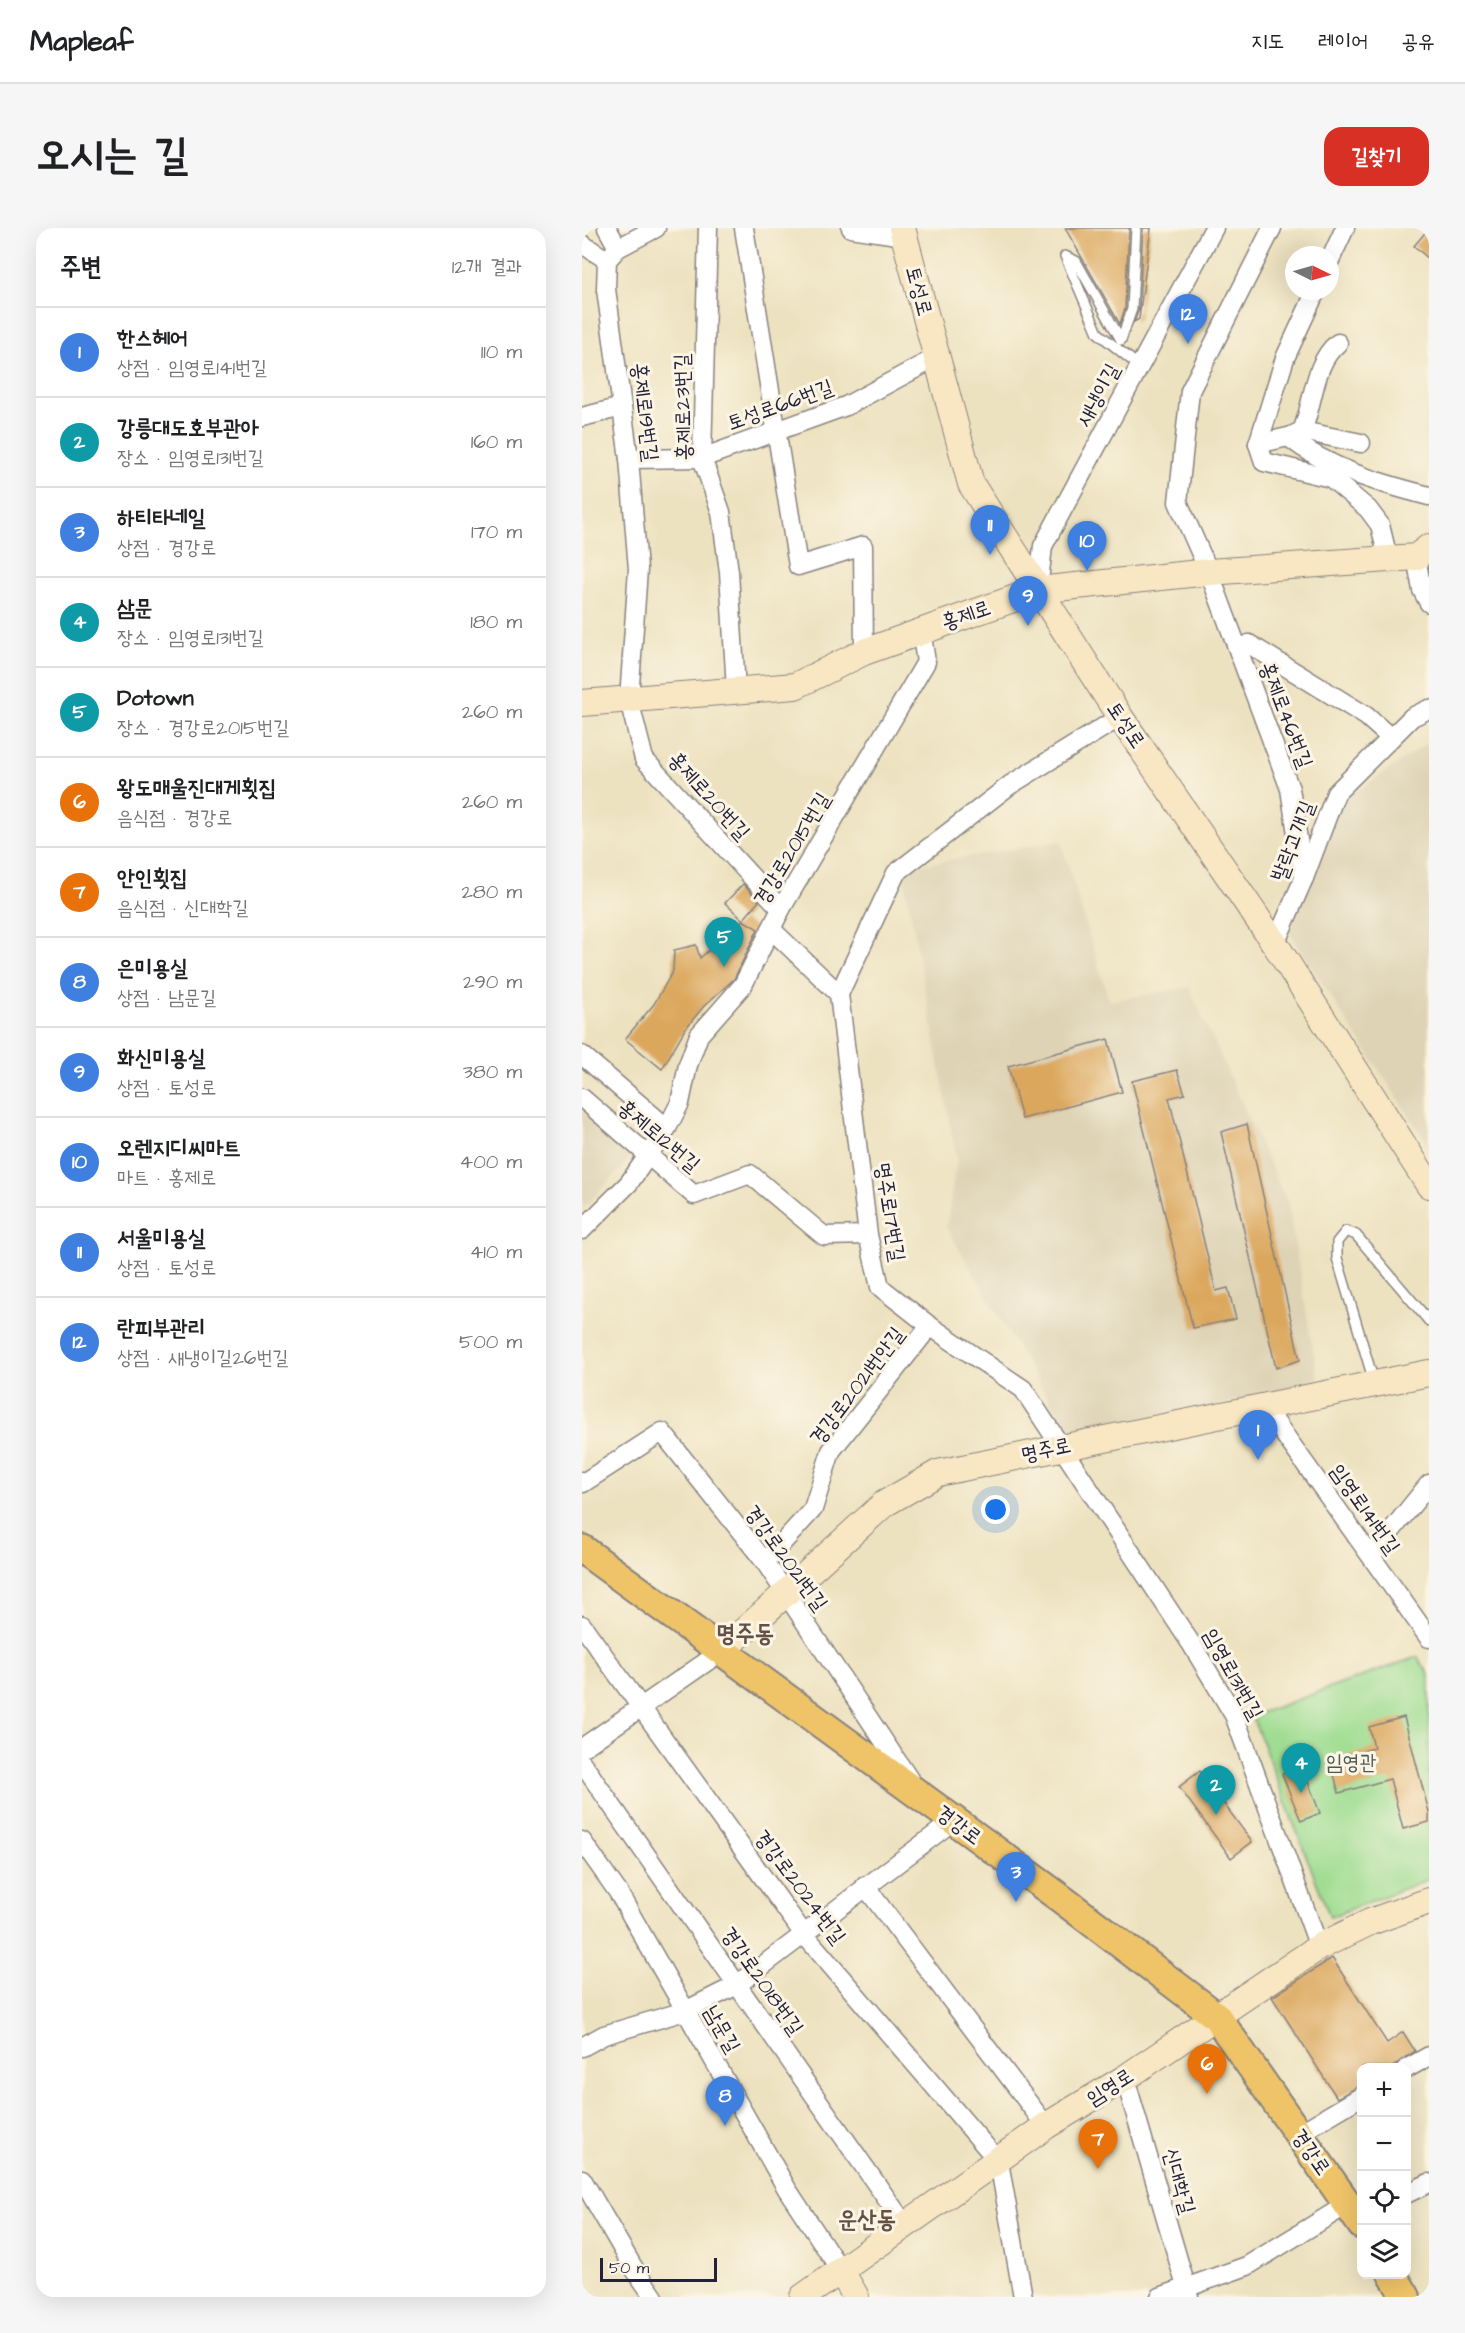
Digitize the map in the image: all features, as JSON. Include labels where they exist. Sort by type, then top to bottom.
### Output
[{"type":"main road","name":"경강로","points":[[582,1549],[1063,1900],[1216,2016],[1357,2216]]},
{"type":"street","points":[[607,228],[612,254]]},
{"type":"street","points":[[582,244],[612,254],[656,228]]},
{"type":"street","name":"홍제로23번길","points":[[708,228],[702,458],[721,512],[729,572],[736,690]]},
{"type":"street","points":[[744,228],[798,566],[863,546],[864,652]]},
{"type":"street","points":[[851,228],[903,232]]},
{"type":"street","name":"새냉이길","points":[[1038,590],[1043,546],[1214,228]]},
{"type":"street","name":"홍제로46번길","points":[[1272,228],[1190,390],[1178,501],[1209,572],[1290,789],[1304,878]]},
{"type":"street","points":[[1337,246],[1345,228]]},
{"type":"street","name":"토성로","points":[[903,232],[971,484],[1120,717],[1275,944],[1429,1185]]},
{"type":"street","name":"홍제로19번길","points":[[612,254],[606,289],[629,459],[638,569],[629,700]]},
{"type":"street","points":[[1312,300],[1285,358],[1258,444],[1264,462],[1331,478],[1368,509],[1380,525],[1388,558]]},
{"type":"street","points":[[1295,434],[1310,411],[1318,372],[1338,344]]},
{"type":"street","name":"토성로66번길","points":[[629,459],[702,458],[846,406],[937,357]]},
{"type":"street","points":[[582,417],[622,407]]},
{"type":"street","points":[[1258,444],[1295,434],[1361,443]]},
{"type":"street","points":[[1295,434],[1308,452],[1358,475],[1429,496]]},
{"type":"street","points":[[1423,552],[1422,590],[1429,603]]},
{"type":"street","name":"홍제로","points":[[582,703],[795,687],[864,652],[1038,590],[1209,572],[1388,558],[1423,552]]},
{"type":"street","name":"경강로2015번길","points":[[582,1230],[629,1183],[667,1128],[680,1102],[688,1065],[699,1035],[743,985],[781,909],[926,662],[921,630]]},
{"type":"street","points":[[1239,652],[1249,644],[1366,716],[1391,738]]},
{"type":"street","name":"홍제로20번길","points":[[629,700],[644,759],[781,909]]},
{"type":"street","name":"발락고개길","points":[[1275,944],[1304,878],[1336,793],[1412,717],[1429,710]]},
{"type":"street","points":[[771,929],[839,994],[896,873],[1010,785],[1120,717]]},
{"type":"street","name":"명주로17번길","points":[[839,994],[868,1235],[880,1287],[930,1326],[1023,1389],[1062,1447]]},
{"type":"street","points":[[582,1055],[667,1128]]},
{"type":"street","name":"홍제로12번길","points":[[582,1098],[694,1195],[750,1174],[825,1236],[868,1235]]},
{"type":"street","name":"경강로2021번안길","points":[[765,1562],[813,1509],[831,1451],[930,1326]]},
{"type":"street","name":"명주로","points":[[722,1651],[884,1504],[938,1473],[1429,1373]]},
{"type":"street","name":"임영로141번길","points":[[1264,1406],[1429,1638]]},
{"type":"street","name":"경강로2021번길","points":[[582,1481],[583,1483],[662,1432],[765,1562],[920,1796]]},
{"type":"street","name":"임영로131번길","points":[[1062,1447],[1192,1645],[1234,1715],[1319,1947]]},
{"type":"street","points":[[1371,1556],[1429,1484]]},
{"type":"street","name":"경강로2024번길","points":[[582,1625],[803,1933],[999,2162]]},
{"type":"street","points":[[582,1748],[722,1651]]},
{"type":"street","name":"경강로2018번길","points":[[582,1763],[904,2225]]},
{"type":"street","points":[[582,2047],[604,2035],[685,2011],[737,1985],[953,1821]]},
{"type":"street","name":"남문길","points":[[582,1841],[618,1892],[787,2189],[841,2271]]},
{"type":"street","points":[[865,1886],[1046,2126]]},
{"type":"street","name":"임영로","points":[[803,2297],[904,2225],[999,2162],[1046,2126],[1125,2078],[1319,1947],[1370,1922],[1429,1901]]},
{"type":"street","points":[[1411,2067],[1429,2056]]},
{"type":"street","name":"신대학길","points":[[1125,2078],[1187,2292]]},
{"type":"street","points":[[1298,2134],[1357,2099]]},
{"type":"street","points":[[999,2162],[1023,2297]]},
{"type":"street","points":[[582,2179],[633,2267],[654,2297]]},
{"type":"street","points":[[1411,2192],[1429,2183]]},
{"type":"street","points":[[1160,2297],[1187,2292],[1357,2216]]},
{"type":"street","points":[[841,2271],[856,2297]]},
{"type":"lane","points":[[1136,228],[1132,309],[1121,340],[1076,261],[1065,256],[1098,333],[1138,366]]},
{"type":"lane","points":[[1374,1384],[1337,1258],[1337,1242],[1346,1231],[1356,1235],[1429,1321]]},
{"type":"shaded area","points":[[1429,742],[1429,1146],[1289,933],[1339,803]]},
{"type":"shaded area","points":[[1061,841],[1109,1001],[1189,987],[1288,1204],[1319,1384],[1070,1436],[946,1227],[957,1159],[902,868]]},
{"type":"shaded area","points":[[582,1111],[633,1156],[582,1210]]},
{"type":"green space","name":"임영관","points":[[1417,1657],[1429,1674],[1429,1879],[1330,1917],[1252,1716]]},
{"type":"building","points":[[1065,228],[1129,228],[1125,308],[1120,324]]},
{"type":"building","points":[[1143,228],[1151,228],[1139,319],[1134,322],[1139,309]]},
{"type":"building","points":[[1429,228],[1429,259],[1414,246]]},
{"type":"building","points":[[743,884],[759,901],[743,920],[725,903]]},
{"type":"building","points":[[743,920],[758,929],[734,979],[704,1006],[685,1029],[662,1069],[625,1039],[654,1004],[673,971],[674,950],[696,945],[700,958]]},
{"type":"building","points":[[1108,1039],[1122,1092],[1022,1119],[1008,1066]]},
{"type":"building","points":[[1177,1070],[1185,1094],[1169,1098],[1216,1291],[1228,1288],[1236,1319],[1193,1328],[1132,1081]]},
{"type":"building","points":[[1247,1124],[1300,1360],[1276,1368],[1221,1132]]},
{"type":"building","points":[[1404,1717],[1429,1812],[1429,1822],[1403,1829],[1390,1779],[1339,1793],[1330,1760],[1374,1748],[1369,1727]]},
{"type":"building","points":[[1302,1766],[1320,1813],[1301,1821],[1282,1774]]},
{"type":"building","points":[[1200,1771],[1252,1842],[1231,1858],[1179,1787]]},
{"type":"building","points":[[1332,1958],[1387,2043],[1403,2032],[1415,2051],[1398,2063],[1357,2063],[1357,2088],[1337,2098],[1272,1997]]},
{"type":"place","name":"란피부관리","points":[[1188,344]]},
{"type":"place","name":"서울미용실","points":[[990,555]]},
{"type":"place","name":"오렌지디씨마트","points":[[1087,571]]},
{"type":"place","name":"화신미용실","points":[[1028,626]]},
{"type":"place","name":"Dotown","points":[[724,967]]},
{"type":"place","name":"한스헤어","points":[[1258,1460]]},
{"type":"place","name":"삼문","points":[[1301,1793]]},
{"type":"place","name":"강릉대도호부관아","points":[[1216,1815]]},
{"type":"place","name":"하티타네일","points":[[1016,1902]]},
{"type":"place","name":"왕도매울진대게횟집","points":[[1207,2094]]},
{"type":"place","name":"은미용실","points":[[725,2126]]},
{"type":"place","name":"안인횟집","points":[[1098,2169]]},
{"type":"district","name":"명주동","points":[[745,1634]]},
{"type":"district","name":"운산동","points":[[867,2220]]}]
